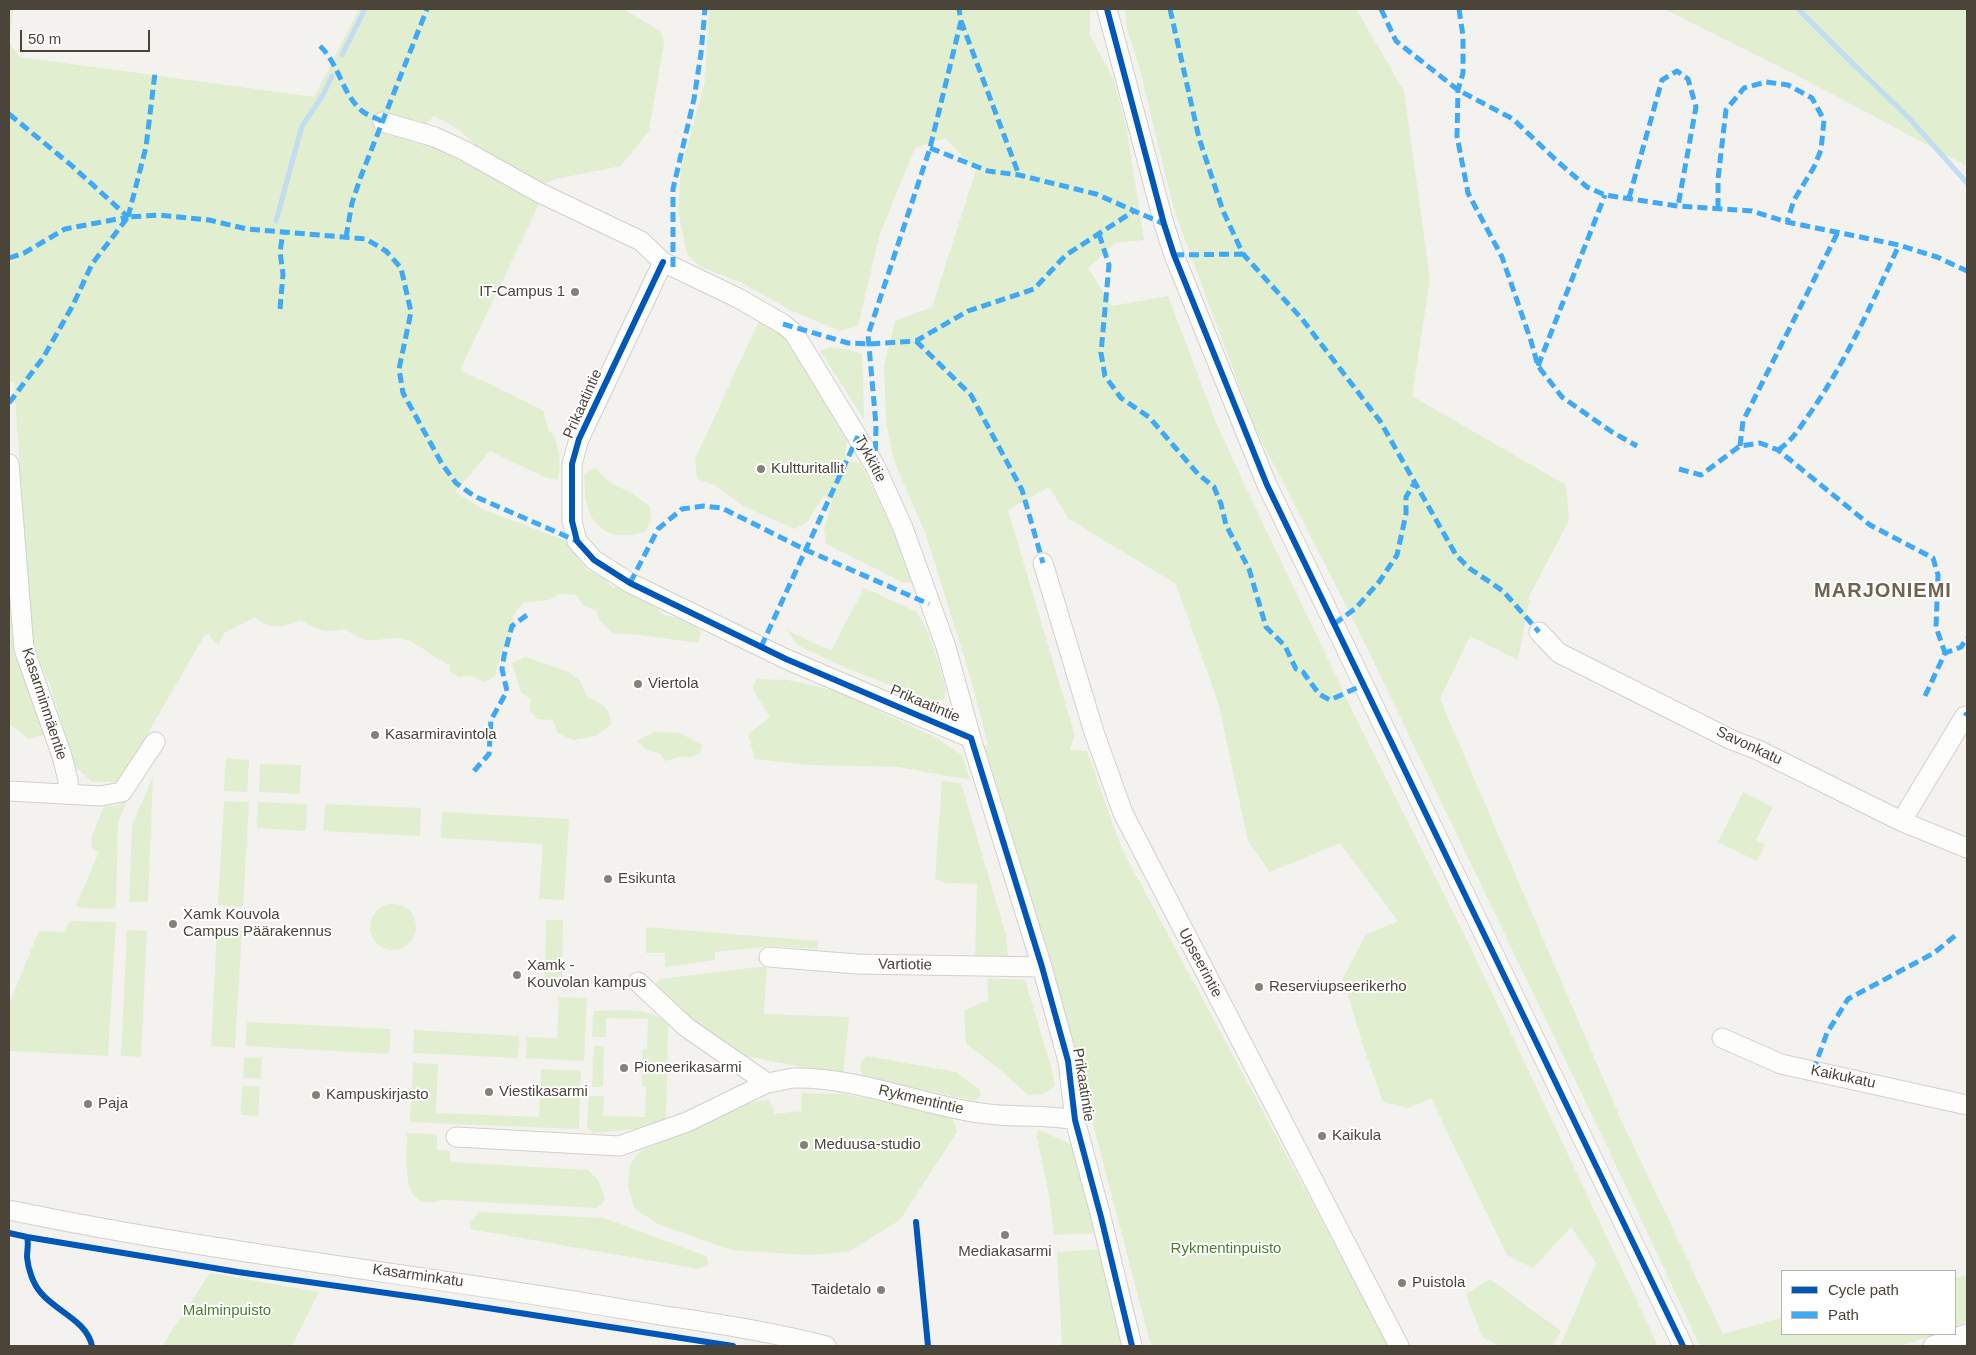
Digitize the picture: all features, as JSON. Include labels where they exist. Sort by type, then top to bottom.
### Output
[{"type":"street","points":[[1107,9],[1164,224],[1174,255],[1267,485],[1683,1346]]},
{"type":"street","name":"Tykkitie","points":[[383,122],[435,137],[465,150],[540,193],[641,240],[663,262],[738,298],[783,324],[794,333],[876,466],[902,528],[946,647],[971,738]]},
{"type":"street","name":"Prikaatintie","points":[[663,262],[580,439],[572,464],[572,521],[577,541],[594,560],[630,584],[786,659],[971,738],[1042,967],[1068,1061],[1075,1120],[1102,1217],[1132,1346]]},
{"type":"street","name":"Kasarminmäentie","points":[[9,464],[24,649],[62,756],[68,780],[68,794]]},
{"type":"street","name":"Upseerintie","points":[[1043,563],[1094,732],[1123,813],[1399,1346]]},
{"type":"street","name":"Savonkatu","points":[[1539,632],[1559,653],[1732,740],[1792,766],[1904,822],[1967,848]]},
{"type":"street","points":[[1904,822],[1907,812],[1965,716]]},
{"type":"street","points":[[9,791],[100,796],[122,792],[154,742]]},
{"type":"street","name":"Vartiotie","points":[[769,957],[857,964],[1042,967]]},
{"type":"street","points":[[638,982],[686,1026],[767,1083]]},
{"type":"street","name":"Kaikukatu","points":[[1722,1038],[1781,1064],[1967,1105]]},
{"type":"street","name":"Rykmentintie","points":[[456,1137],[619,1146],[687,1122],[767,1083],[792,1078],[818,1079],[851,1084],[980,1113],[1060,1117],[1075,1120]]},
{"type":"street","name":"Kasarminkatu","points":[[9,1210],[77,1224],[202,1244],[519,1291],[781,1336],[826,1346]]},
{"type":"street","points":[[1933,1346],[1967,1334]]},
{"type":"green space","points":[[9,9],[13,9],[9,43]]},
{"type":"green space","points":[[359,9],[623,9],[661,31],[664,43],[649,131],[621,166],[556,179],[539,186],[482,151],[458,129],[434,116],[428,122],[418,140],[526,193],[540,202],[460,370],[543,410],[549,431],[552,432],[557,444],[560,461],[558,480],[544,477],[490,451],[455,492],[482,509],[564,540],[587,570],[601,575],[612,587],[625,588],[636,598],[650,603],[664,615],[677,618],[696,627],[701,633],[698,643],[613,633],[599,620],[597,611],[582,604],[576,595],[560,594],[549,600],[523,603],[513,616],[511,642],[502,651],[495,676],[485,682],[471,676],[459,677],[450,672],[450,665],[405,639],[367,639],[345,629],[322,630],[312,627],[301,620],[283,626],[271,626],[255,617],[224,633],[218,645],[208,634],[204,636],[148,733],[124,782],[92,782],[75,766],[50,685],[32,644],[14,381],[9,383],[9,43],[20,57],[314,97]]},
{"type":"green space","name":"Rykmentinpuisto","points":[[709,9],[1090,9],[1090,35],[1113,78],[1126,126],[1144,240],[1115,243],[1088,268],[1112,306],[1168,296],[1215,420],[1247,490],[1355,716],[1467,940],[1658,1346],[1560,1346],[1596,1263],[1571,1227],[1533,1268],[1507,1255],[1431,1098],[1408,1108],[1383,1102],[1364,1049],[1343,978],[1366,935],[1398,921],[1340,843],[1270,872],[1248,841],[1218,702],[1176,584],[1069,519],[1049,487],[1008,510],[1075,736],[1069,750],[1087,751],[1122,849],[1389,1346],[1151,1346],[1048,952],[984,745],[988,745],[968,669],[926,535],[894,461],[886,421],[884,365],[895,321],[932,307],[976,170],[945,138],[915,148],[880,234],[858,326],[840,331],[794,312],[740,282],[699,266],[687,254],[678,211],[681,169],[705,81]]},
{"type":"green space","points":[[1125,9],[1356,9],[1404,91],[1430,279],[1412,396],[1566,485],[1569,520],[1530,595],[1518,660],[1470,636],[1440,699],[1621,1120],[1723,1334],[1781,1318],[1781,1335],[1933,1335],[1901,1346],[1700,1346],[1613,1159],[1356,625],[1255,428],[1174,210],[1140,70],[1127,29]]},
{"type":"green space","points":[[1664,9],[1967,9],[1967,166],[1798,76]]},
{"type":"green space","points":[[759,321],[777,330],[791,347],[847,441],[845,456],[849,461],[860,463],[889,522],[913,583],[902,582],[826,544],[824,529],[832,502],[824,495],[807,522],[795,529],[745,507],[716,486],[697,479],[695,459]]},
{"type":"green space","points":[[829,347],[851,350],[862,354],[864,419],[820,351]]},
{"type":"green space","points":[[596,468],[609,482],[633,494],[650,506],[651,520],[645,532],[625,535],[616,534],[601,528],[595,521],[586,502],[584,474]]},
{"type":"green space","points":[[864,588],[917,612],[928,632],[938,662],[946,690],[944,699],[934,702],[846,668],[797,645],[787,630],[831,651]]},
{"type":"green space","points":[[9,606],[17,649],[52,733],[28,739],[9,723]]},
{"type":"green space","points":[[525,657],[569,672],[580,681],[587,697],[605,707],[609,714],[611,725],[595,736],[573,740],[557,733],[553,720],[538,719],[529,710],[531,700],[521,692],[512,663]]},
{"type":"green space","points":[[756,679],[788,680],[836,691],[937,738],[963,756],[970,780],[898,767],[809,765],[755,759],[748,734],[770,717],[753,687]]},
{"type":"green space","points":[[655,732],[680,733],[702,745],[700,753],[692,757],[679,757],[665,761],[660,754],[645,749],[637,741]]},
{"type":"green space","points":[[226,758],[249,760],[247,792],[224,791]]},
{"type":"green space","points":[[260,764],[301,765],[300,794],[259,792]]},
{"type":"green space","points":[[153,776],[148,902],[129,902],[132,825]]},
{"type":"green space","points":[[942,781],[961,783],[1006,935],[1008,958],[975,958],[977,884],[944,883],[935,879]]},
{"type":"green space","points":[[1743,792],[1773,807],[1756,840],[1765,845],[1757,861],[1718,842]]},
{"type":"green space","points":[[127,801],[118,823],[116,907],[113,909],[80,908],[76,905],[99,852],[92,848],[91,839],[104,806],[115,806]]},
{"type":"green space","points":[[224,801],[249,802],[243,907],[218,905]]},
{"type":"green space","points":[[258,802],[307,804],[306,831],[257,828]]},
{"type":"green space","points":[[325,804],[421,808],[420,836],[323,831]]},
{"type":"green space","points":[[442,812],[569,819],[564,900],[539,899],[543,844],[441,838]]},
{"type":"green space","points":[[393,904],[406,908],[412,914],[416,927],[412,940],[406,946],[393,950],[380,946],[374,940],[370,927],[374,914],[380,908]]},
{"type":"green space","points":[[546,920],[563,920],[562,979],[545,978]]},
{"type":"green space","points":[[70,921],[116,922],[108,1056],[10,1051],[9,1004],[39,931],[64,932]]},
{"type":"green space","points":[[646,927],[817,941],[818,949],[772,946],[715,952],[715,960],[665,967],[665,953],[646,953]]},
{"type":"green space","points":[[217,929],[242,931],[235,1048],[211,1046]]},
{"type":"green space","points":[[127,930],[147,931],[141,1057],[121,1056]]},
{"type":"green space","points":[[767,966],[764,1014],[849,1017],[843,1075],[735,1054],[658,994],[655,989],[656,983],[660,979]]},
{"type":"green space","points":[[987,978],[1025,980],[1055,1086],[1043,1094],[1028,1095],[998,1068],[966,1044],[964,1010],[988,1000]]},
{"type":"green space","points":[[559,997],[587,998],[584,1061],[526,1058],[527,1037],[557,1038]]},
{"type":"green space","points":[[623,1010],[643,1012],[661,1018],[668,1024],[666,1121],[644,1128],[593,1133],[587,1128],[589,1096],[604,1096],[603,1116],[645,1117],[646,1087],[642,1086],[643,1049],[647,1049],[648,1019],[606,1018],[606,1037],[592,1037],[594,1011]]},
{"type":"green space","points":[[247,1022],[391,1029],[389,1054],[245,1046]]},
{"type":"green space","points":[[414,1030],[519,1036],[518,1058],[413,1053]]},
{"type":"green space","points":[[594,1046],[604,1046],[603,1087],[592,1087]]},
{"type":"green space","points":[[867,1056],[956,1072],[980,1090],[981,1096],[975,1101],[869,1078],[865,1076],[860,1068],[860,1065]]},
{"type":"green space","points":[[244,1057],[262,1058],[261,1079],[243,1078]]},
{"type":"green space","points":[[413,1063],[438,1064],[436,1113],[539,1117],[541,1069],[581,1071],[579,1129],[410,1122]]},
{"type":"green space","points":[[242,1086],[260,1087],[258,1116],[241,1115]]},
{"type":"green space","points":[[801,1093],[845,1094],[925,1110],[953,1119],[957,1132],[900,1220],[848,1252],[808,1255],[731,1250],[658,1224],[634,1208],[628,1186],[630,1164],[639,1152],[746,1104],[769,1099],[775,1114],[802,1111]]},
{"type":"green space","points":[[1040,1130],[1072,1145],[1096,1233],[1054,1235],[1049,1195],[1036,1133]]},
{"type":"green space","points":[[407,1133],[437,1134],[437,1150],[450,1151],[450,1162],[588,1170],[598,1180],[605,1198],[597,1208],[442,1200],[428,1202],[418,1199],[412,1192],[408,1182]]},
{"type":"green space","points":[[478,1212],[604,1218],[706,1256],[709,1263],[707,1266],[699,1269],[470,1229],[471,1222]]},
{"type":"green space","points":[[1102,1249],[1123,1346],[1062,1346],[1057,1252]]},
{"type":"green space","name":"Malminpuisto","points":[[210,1273],[319,1292],[292,1346],[162,1346]]},
{"type":"green space","points":[[1967,1275],[1967,1321],[1956,1326],[1956,1278]]},
{"type":"green space","points":[[1490,1279],[1561,1331],[1553,1346],[1500,1346],[1482,1337],[1466,1294]]},
{"type":"waterway","points":[[342,55],[365,9]]},
{"type":"waterway","points":[[1798,9],[1908,117],[1967,183]]},
{"type":"waterway","points":[[276,221],[302,126],[323,95],[332,76]]},
{"type":"marked path","points":[[346,237],[352,203],[361,176],[427,9]]},
{"type":"marked path","points":[[673,267],[673,189],[694,99],[705,9]]},
{"type":"marked path","points":[[875,466],[876,425],[868,335],[930,148],[961,21],[959,9]]},
{"type":"marked path","points":[[1170,9],[1199,138],[1223,211],[1243,254],[1302,319],[1380,421],[1456,555],[1469,568],[1503,591],[1539,632]]},
{"type":"marked path","points":[[1381,9],[1396,41],[1458,90],[1513,119],[1587,187],[1605,195],[1678,206],[1752,211],[1787,222],[1899,245],[1937,257],[1967,271]]},
{"type":"marked path","points":[[1459,9],[1463,36],[1463,73],[1458,90],[1457,136],[1468,193],[1502,257],[1538,366],[1562,397],[1612,432],[1637,446]]},
{"type":"marked path","points":[[961,21],[1019,175]]},
{"type":"marked path","points":[[320,46],[332,61],[355,104],[364,113],[383,122]]},
{"type":"marked path","points":[[1629,198],[1662,80],[1677,71],[1688,79],[1696,107],[1678,206]]},
{"type":"marked path","points":[[128,217],[146,147],[155,73]]},
{"type":"marked path","points":[[1718,208],[1718,179],[1726,110],[1744,88],[1766,82],[1788,85],[1812,98],[1824,120],[1821,150],[1814,167],[1794,200],[1787,222]]},
{"type":"marked path","points":[[9,114],[71,165],[128,217]]},
{"type":"marked path","points":[[930,148],[988,171],[1019,175],[1096,194],[1164,224]]},
{"type":"marked path","points":[[1538,366],[1605,195]]},
{"type":"marked path","points":[[783,324],[848,343],[869,344],[916,341],[968,311],[1034,289],[1066,255],[1134,211]]},
{"type":"marked path","points":[[9,403],[43,358],[73,305],[92,264],[128,217],[159,215],[209,220],[247,229],[366,239],[386,251],[401,268],[411,312],[399,369],[403,393],[442,464],[456,483],[474,496],[577,541]]},
{"type":"marked path","points":[[9,258],[24,253],[65,229],[128,217]]},
{"type":"marked path","points":[[280,309],[283,274],[280,252],[283,232]]},
{"type":"marked path","points":[[1740,446],[1743,421],[1838,232]]},
{"type":"marked path","points":[[1099,234],[1109,265],[1101,353],[1105,376],[1121,398],[1149,417],[1198,474],[1214,487],[1221,504],[1226,525],[1249,569],[1266,627],[1285,646],[1296,669],[1303,672],[1319,694],[1330,700],[1363,685]]},
{"type":"marked path","points":[[1778,450],[1798,430],[1834,376],[1879,289],[1899,245]]},
{"type":"marked path","points":[[1174,255],[1243,254]]},
{"type":"marked path","points":[[916,341],[971,395],[1022,490],[1043,563]]},
{"type":"marked path","points":[[761,647],[858,436]]},
{"type":"marked path","points":[[1679,469],[1701,475],[1740,446],[1760,443],[1778,450],[1870,525],[1933,558],[1938,575],[1936,627],[1945,653]]},
{"type":"marked path","points":[[1334,624],[1356,608],[1379,582],[1397,555],[1406,514],[1406,497],[1415,482]]},
{"type":"marked path","points":[[630,583],[658,529],[682,509],[703,506],[722,508],[806,550],[929,604]]},
{"type":"marked path","points":[[474,771],[489,754],[491,720],[507,691],[502,669],[512,626],[527,615]]},
{"type":"marked path","points":[[1925,696],[1945,653],[1961,647],[1967,638]]},
{"type":"marked path","points":[[1813,1071],[1827,1033],[1848,999],[1934,953],[1956,935]]},
{"type":"cycle path","points":[[1107,9],[1164,224],[1174,255],[1267,485],[1683,1346]]},
{"type":"cycle path","points":[[663,262],[579,439],[572,464],[572,521],[577,541],[594,560],[630,583],[786,659],[971,738],[1042,967],[1068,1061],[1075,1120],[1132,1346]]},
{"type":"cycle path","points":[[916,1222],[928,1346]]},
{"type":"cycle path","points":[[9,1233],[238,1272],[436,1300],[733,1346]]},
{"type":"cycle path","points":[[27,1237],[27,1257],[31,1276],[36,1285],[48,1300],[78,1323],[89,1337],[92,1346]]},
{"type":"place","name":"IT-Campus 1","points":[[575,292]]},
{"type":"place","name":"Kultturitallit","points":[[761,469]]},
{"type":"place","name":"Viertola","points":[[638,684]]},
{"type":"place","name":"Kasarmiravintola","points":[[375,735]]},
{"type":"place","name":"Esikunta","points":[[608,879]]},
{"type":"place","name":"Xamk Kouvola Campus Päärakennus","points":[[173,924]]},
{"type":"place","name":"Xamk - Kouvolan kampus","points":[[517,975]]},
{"type":"place","name":"Reserviupseerikerho","points":[[1259,987]]},
{"type":"place","name":"Pioneerikasarmi","points":[[624,1068]]},
{"type":"place","name":"Viestikasarmi","points":[[489,1092]]},
{"type":"place","name":"Kampuskirjasto","points":[[316,1095]]},
{"type":"place","name":"Paja","points":[[88,1104]]},
{"type":"place","name":"Kaikula","points":[[1322,1136]]},
{"type":"place","name":"Meduusa-studio","points":[[804,1145]]},
{"type":"place","name":"Mediakasarmi","points":[[1005,1235]]},
{"type":"place","name":"Puistola","points":[[1402,1283]]},
{"type":"place","name":"Taidetalo","points":[[881,1290]]},
{"type":"district","name":"MARJONIEMI","points":[[1883,591]]}]
